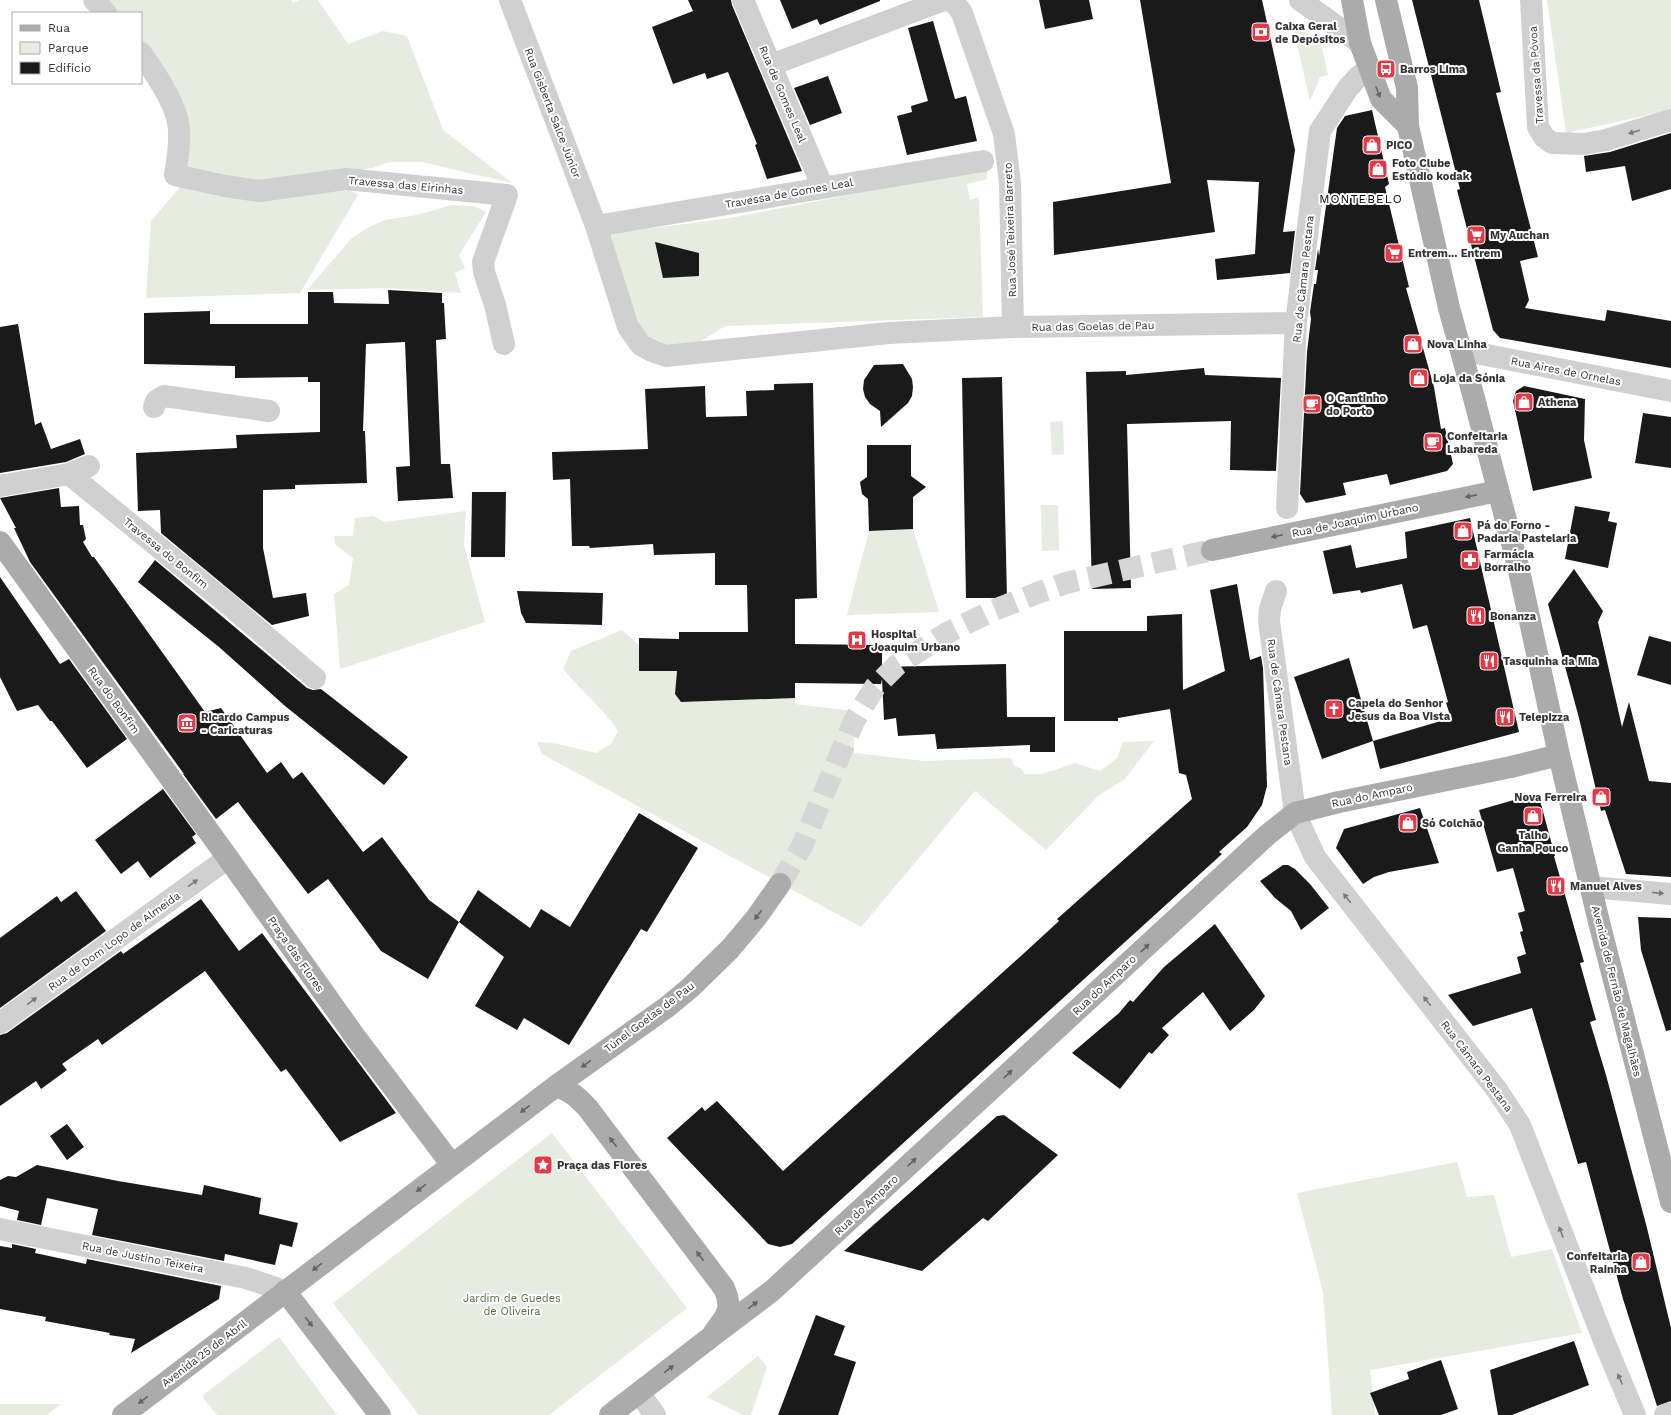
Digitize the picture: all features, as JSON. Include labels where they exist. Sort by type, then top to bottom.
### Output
[{"type":"main road","points":[[1352,0],[1360,43],[1381,99],[1408,126]]},
{"type":"main road","name":"Avenida de Fernão de Magalhães","points":[[1386,0],[1407,88],[1408,126],[1449,308],[1518,566],[1559,755],[1671,1202]]},
{"type":"main road","name":"Rua de Joaquim Urbano","points":[[1212,550],[1498,491]]},
{"type":"main road","name":"Rua do Bonfim","points":[[0,542],[228,858]]},
{"type":"main road","name":"Rua do Amparo","points":[[711,1337],[773,1290],[1260,842],[1295,813],[1339,802],[1511,767],[1559,755]]},
{"type":"main road","name":"Praça das Flores","points":[[228,858],[356,1038],[452,1165]]},
{"type":"main road","name":"Túnel Goelas de Pau","points":[[556,1086],[667,1007],[690,988],[730,949],[756,918],[780,884]]},
{"type":"main road","points":[[380,1415],[285,1291],[556,1086],[569,1090],[587,1107],[724,1288],[729,1306],[711,1337],[610,1415]]},
{"type":"main road","name":"Avenida 25 de Abril","points":[[123,1415],[285,1291]]},
{"type":"street","points":[[94,0],[105,12]]},
{"type":"street","name":"Rua Gisberta Salce Júnior","points":[[510,0],[596,226],[628,327],[641,345],[666,356],[889,333]]},
{"type":"street","name":"Rua de Gomes Leal","points":[[743,0],[823,188]]},
{"type":"street","name":"Rua José Teixeira Barreto","points":[[771,65],[944,0],[949,0],[956,5],[962,13],[1004,134],[1010,184],[1013,327]]},
{"type":"street","points":[[1300,0],[1360,43]]},
{"type":"street","name":"Travessa da Póvoa","points":[[1531,0],[1538,127],[1544,137],[1552,143],[1584,144],[1606,140],[1671,120]]},
{"type":"street","name":"Travessa das Eirinhas","points":[[142,55],[158,80],[178,120],[180,132],[175,175],[225,186],[259,191],[346,179],[507,195],[483,262],[484,272],[495,305],[504,344]]},
{"type":"street","name":"Rua de Câmara Pestana","points":[[1288,508],[1296,323],[1320,131],[1348,88],[1359,76],[1369,69]]},
{"type":"street","name":"Travessa de Gomes Leal","points":[[596,226],[983,161]]},
{"type":"street","name":"Rua das Goelas de Pau","points":[[889,333],[1013,327],[1296,323]]},
{"type":"street","name":"Rua Aires de Ornelas","points":[[1461,350],[1671,391]]},
{"type":"street","points":[[154,407],[156,401],[164,396],[269,411]]},
{"type":"street","name":"Travessa do Bonfim","points":[[0,486],[79,470],[227,603],[315,678]]},
{"type":"street","name":"Rua de Câmara Pestana","points":[[1276,591],[1270,609],[1269,621],[1295,813]]},
{"type":"street","name":"Rua Câmara Pestana","points":[[1295,813],[1315,857],[1497,1090],[1520,1126],[1604,1341],[1635,1415]]},
{"type":"street","name":"Rua de Dom Lopo de Almeida","points":[[0,1023],[228,858]]},
{"type":"street","points":[[1591,887],[1671,894]]},
{"type":"street","name":"Rua de Justino Teixeira","points":[[0,1229],[246,1278],[285,1291]]},
{"type":"street","points":[[639,1394],[655,1415]]},
{"type":"street","points":[[1665,1415],[1671,1414]]},
{"type":"green space","points":[[107,0],[291,0],[293,3],[300,0],[318,0],[348,44],[383,31],[407,36],[443,130],[512,183],[422,162],[390,162],[372,168],[268,186],[181,170],[186,127],[142,46],[142,12],[116,12]]},
{"type":"green space","points":[[1547,0],[1671,0],[1671,110],[1566,133]]},
{"type":"green space","points":[[1292,22],[1305,32],[1320,40],[1328,75],[1320,77],[1310,101]]},
{"type":"green space","points":[[987,168],[987,179],[967,184],[970,200],[979,197],[983,317],[725,326],[698,343],[672,347],[653,341],[636,322],[608,234],[730,218]]},
{"type":"green space","points":[[181,186],[311,194],[350,190],[358,195],[300,293],[146,298],[151,221]]},
{"type":"green space","points":[[452,205],[474,206],[486,212],[459,255],[465,268],[455,273],[461,293],[388,288],[307,290],[351,239],[367,228],[385,220],[417,215]]},
{"type":"green space","points":[[1063,421],[1064,454],[1052,455],[1050,422]]},
{"type":"green space","points":[[1041,505],[1058,505],[1059,550],[1042,551]]},
{"type":"green space","points":[[466,511],[464,545],[485,622],[340,669],[334,594],[349,585],[353,558],[335,544],[334,536],[353,536],[355,518],[373,516],[385,522]]},
{"type":"green space","points":[[913,529],[939,612],[847,615],[869,531]]},
{"type":"green space","points":[[622,630],[639,645],[639,671],[659,671],[659,644],[679,644],[675,694],[681,702],[795,698],[795,704],[853,711],[854,753],[924,761],[1011,758],[1014,766],[1020,768],[1025,774],[1043,774],[1075,763],[1100,771],[1117,758],[1123,742],[1154,741],[1125,779],[1098,796],[1046,850],[975,791],[861,927],[542,754],[537,742],[553,743],[596,753],[611,744],[618,731],[563,669],[571,651]]},
{"type":"green space","name":"Jardim de Guedes de Oliveira","points":[[552,1133],[687,1308],[549,1415],[419,1415],[333,1303]]},
{"type":"green space","points":[[1457,1162],[1467,1197],[1494,1195],[1511,1257],[1552,1249],[1582,1333],[1370,1370],[1375,1415],[1332,1415],[1323,1292],[1297,1193]]},
{"type":"green space","points":[[279,1337],[337,1415],[217,1415],[202,1396]]},
{"type":"green space","points":[[758,1356],[767,1367],[751,1415],[743,1415],[707,1397]]},
{"type":"green space","points":[[0,1404],[61,1404],[47,1415],[0,1415]]},
{"type":"building","points":[[688,0],[731,0],[802,171],[767,179],[755,145],[757,144],[728,72],[707,79],[705,73],[673,84],[652,27],[693,11]]},
{"type":"building","points":[[780,0],[880,1],[820,25],[817,19],[792,29]]},
{"type":"building","points":[[1039,0],[1089,0],[1093,19],[1045,29]]},
{"type":"building","points":[[1140,0],[1262,0],[1295,150],[1283,232],[1295,231],[1290,273],[1217,280],[1215,259],[1255,254],[1259,182],[1207,180],[1215,232],[1054,255],[1053,202],[1171,183]]},
{"type":"building","points":[[1412,0],[1479,0],[1501,92],[1496,93],[1538,257],[1520,261],[1529,300],[1525,308],[1605,321],[1607,310],[1671,321],[1671,368],[1500,338],[1493,330],[1457,190],[1460,189]]},
{"type":"building","points":[[933,21],[955,99],[966,96],[977,141],[907,155],[897,116],[912,112],[911,106],[928,101],[908,28]]},
{"type":"building","points":[[828,76],[842,113],[810,125],[794,88]]},
{"type":"building","points":[[1372,110],[1389,184],[1385,187],[1409,287],[1406,288],[1434,387],[1441,429],[1445,428],[1453,464],[1447,471],[1390,485],[1387,474],[1343,483],[1346,495],[1306,503],[1300,494],[1307,352],[1311,319],[1310,312],[1314,284],[1316,284],[1318,270],[1315,270],[1318,249],[1319,256],[1337,128],[1345,116]]},
{"type":"building","points":[[1671,133],[1671,189],[1632,201],[1625,166],[1586,172],[1584,156],[1610,152]]},
{"type":"building","points":[[655,242],[699,253],[699,276],[663,278]]},
{"type":"building","points":[[388,290],[442,293],[446,339],[436,340],[441,464],[450,464],[453,498],[398,501],[396,467],[410,466],[405,342],[366,344],[363,431],[365,431],[367,483],[295,485],[295,489],[263,490],[263,548],[273,598],[306,593],[309,616],[272,625],[161,533],[160,510],[138,511],[136,453],[237,448],[236,435],[320,432],[320,382],[308,382],[308,377],[235,378],[235,366],[144,364],[144,313],[210,311],[210,324],[308,324],[308,292],[333,292],[334,303],[389,304]]},
{"type":"building","points":[[18,324],[35,425],[41,422],[51,449],[80,439],[85,454],[66,462],[0,473],[0,327]]},
{"type":"building","points":[[903,364],[912,379],[912,396],[908,403],[881,427],[880,411],[870,404],[865,397],[863,389],[864,380],[874,365]]},
{"type":"building","points":[[1204,368],[1205,375],[1281,378],[1276,471],[1230,470],[1231,421],[1127,424],[1131,588],[1092,589],[1086,372],[1126,371],[1126,375]]},
{"type":"building","points":[[1002,377],[1007,598],[966,598],[962,378]]},
{"type":"building","points":[[813,383],[817,598],[795,599],[795,644],[882,645],[882,667],[1006,664],[1007,717],[1055,717],[1055,752],[1030,752],[1030,745],[937,749],[935,734],[898,736],[896,718],[884,720],[882,679],[881,684],[795,683],[795,698],[681,702],[675,694],[677,671],[639,671],[639,638],[679,639],[679,632],[748,632],[747,585],[715,585],[715,553],[654,555],[653,544],[590,548],[589,546],[572,546],[570,479],[553,480],[552,452],[648,449],[645,389],[705,386],[706,417],[747,416],[746,391],[774,390],[774,384]]},
{"type":"building","points":[[1524,386],[1585,399],[1584,440],[1592,478],[1533,491],[1513,401],[1516,391]]},
{"type":"building","points":[[1643,413],[1671,417],[1671,468],[1635,463]]},
{"type":"building","points":[[867,445],[911,445],[911,476],[926,487],[913,497],[913,529],[869,531],[868,499],[862,494],[860,482],[867,477]]},
{"type":"building","points":[[59,488],[61,507],[79,506],[80,525],[83,525],[86,539],[83,542],[92,557],[94,557],[205,712],[221,708],[267,773],[281,762],[293,779],[302,772],[363,852],[382,837],[429,900],[459,922],[428,979],[381,951],[328,879],[308,894],[238,802],[216,819],[30,562],[14,528],[16,528],[0,498]]},
{"type":"building","points":[[472,492],[506,492],[505,557],[471,557]]},
{"type":"building","points":[[1575,506],[1610,512],[1608,521],[1617,523],[1608,568],[1565,559]]},
{"type":"building","points":[[1470,518],[1519,732],[1380,769],[1373,741],[1451,718],[1446,703],[1448,702],[1427,625],[1413,629],[1402,584],[1361,593],[1360,590],[1333,594],[1323,551],[1351,545],[1356,568],[1407,558],[1405,532]]},
{"type":"building","points":[[155,560],[307,688],[313,690],[321,689],[408,757],[384,785],[285,706],[219,647],[138,582]]},
{"type":"building","points":[[1574,569],[1603,611],[1598,622],[1622,727],[1629,702],[1649,781],[1671,783],[1671,877],[1626,874],[1605,810],[1601,811],[1579,718],[1548,604]]},
{"type":"building","points":[[0,577],[60,664],[69,659],[127,739],[87,768],[52,721],[50,721],[38,705],[17,711],[0,677]]},
{"type":"building","points":[[1237,584],[1250,660],[1261,656],[1263,668],[1267,786],[1262,805],[1247,827],[1219,852],[1222,854],[792,1244],[780,1247],[768,1244],[667,1138],[702,1107],[705,1111],[717,1101],[783,1171],[1059,921],[1057,919],[1192,799],[1186,775],[1179,773],[1170,709],[1118,718],[1118,721],[1064,721],[1064,631],[1147,631],[1147,616],[1182,614],[1183,690],[1225,671],[1210,590]]},
{"type":"building","points":[[517,591],[603,593],[602,625],[526,623],[521,613]]},
{"type":"building","points":[[1649,636],[1671,642],[1671,685],[1637,675]]},
{"type":"building","name":"Capela do Senhor Jesus da Boa Vista","points":[[1349,658],[1373,741],[1322,759],[1294,677]]},
{"type":"building","points":[[163,789],[196,834],[192,837],[196,843],[150,878],[138,861],[121,874],[95,840]]},
{"type":"building","points":[[1538,793],[1584,962],[1580,963],[1596,1020],[1590,1022],[1606,1075],[1647,1228],[1671,1328],[1671,1401],[1657,1406],[1623,1299],[1586,1162],[1578,1164],[1532,1008],[1473,1026],[1448,995],[1521,973],[1517,957],[1526,954],[1520,932],[1523,931],[1518,913],[1525,911],[1513,868],[1497,872],[1479,810]]},
{"type":"building","points":[[1420,808],[1439,863],[1389,872],[1374,877],[1363,884],[1336,848],[1344,829]]},
{"type":"building","points":[[639,813],[698,848],[647,932],[641,929],[569,1045],[524,1018],[517,1030],[475,1006],[504,957],[459,922],[478,890],[530,928],[541,909],[570,927]]},
{"type":"building","points":[[1283,865],[1288,865],[1295,869],[1310,884],[1329,908],[1301,930],[1291,911],[1275,898],[1260,881]]},
{"type":"building","points":[[76,891],[106,931],[0,1008],[0,938],[57,896],[61,902]]},
{"type":"building","points":[[201,899],[239,951],[262,933],[396,1113],[340,1142],[286,1069],[281,1072],[205,971],[102,1045],[98,1039],[62,1064],[67,1070],[41,1089],[36,1081],[0,1106],[0,1035],[7,1033],[121,951],[123,954]]},
{"type":"building","points":[[1638,917],[1671,918],[1671,1030],[1666,1031],[1641,950]]},
{"type":"building","points":[[1215,924],[1265,996],[1254,1010],[1230,1031],[1203,992],[1162,1028],[1169,1035],[1152,1054],[1149,1052],[1120,1089],[1072,1053],[1119,1013],[1130,1000],[1133,1002],[1164,967]]},
{"type":"building","points":[[1004,1115],[1058,1155],[988,1221],[983,1218],[922,1271],[844,1251],[997,1116]]},
{"type":"building","points":[[67,1124],[84,1147],[67,1160],[50,1136]]},
{"type":"building","points":[[37,1165],[118,1181],[202,1195],[204,1185],[261,1198],[259,1214],[298,1223],[292,1247],[280,1244],[275,1265],[225,1254],[224,1261],[92,1235],[98,1209],[47,1198],[41,1225],[17,1220],[19,1211],[0,1206],[0,1180],[8,1176],[16,1177]]},
{"type":"building","points":[[12,1244],[36,1249],[35,1253],[86,1264],[87,1259],[221,1286],[219,1299],[131,1353],[135,1339],[45,1321],[46,1317],[0,1309],[0,1246],[12,1248]]},
{"type":"building","points":[[816,1315],[845,1326],[834,1355],[856,1362],[838,1415],[778,1415]]},
{"type":"building","points":[[1574,1341],[1589,1385],[1512,1415],[1498,1415],[1490,1370]]},
{"type":"building","points":[[1441,1360],[1458,1409],[1441,1415],[1379,1415],[1370,1393],[1409,1379],[1407,1372]]},
{"type":"tunnel","points":[[780,884],[802,846],[854,721],[875,687],[897,665],[947,633],[992,611],[1040,592],[1066,583],[1212,550]]},
{"type":"place","name":"Caixa Geral de Depósitos","points":[[1261,32]]},
{"type":"place","name":"Barros Lima","points":[[1386,69]]},
{"type":"place","name":"PICO","points":[[1372,145]]},
{"type":"place","name":"Foto Clube Estúdio kodak","points":[[1378,169]]},
{"type":"place","name":"My Auchan","points":[[1476,235]]},
{"type":"place","name":"Entrem... Entrem","points":[[1394,253]]},
{"type":"place","name":"Nova Linha","points":[[1413,344]]},
{"type":"place","name":"Loja da Sónia","points":[[1419,378]]},
{"type":"place","name":"Athena","points":[[1524,402]]},
{"type":"place","name":"O Cantinho do Porto","points":[[1312,404]]},
{"type":"place","name":"Confeitaria Labareda","points":[[1433,442]]},
{"type":"place","name":"Pá do Forno - Padaria Pastelaria","points":[[1463,531]]},
{"type":"place","name":"Farmácia Borralho","points":[[1470,560]]},
{"type":"place","name":"Bonanza","points":[[1476,616]]},
{"type":"place","name":"Hospital Joaquim Urbano","points":[[857,640]]},
{"type":"place","name":"Tasquinha da Mia","points":[[1489,661]]},
{"type":"place","name":"Capela do Senhor Jesus da Boa Vista","points":[[1334,709]]},
{"type":"place","name":"Telepizza","points":[[1505,717]]},
{"type":"place","name":"Ricardo Campus - Caricaturas","points":[[187,723]]},
{"type":"place","name":"Nova Ferreira","points":[[1601,797]]},
{"type":"place","name":"Talho Ganha Pouco","points":[[1533,816]]},
{"type":"place","name":"Só Colchão","points":[[1408,823]]},
{"type":"place","name":"Manuel Alves","points":[[1556,886]]},
{"type":"place","name":"Praça das Flores","points":[[543,1165]]},
{"type":"place","name":"Confeitaria Rainha","points":[[1641,1262]]},
{"type":"district","name":"MONTEBELO","points":[[1361,199]]}]
